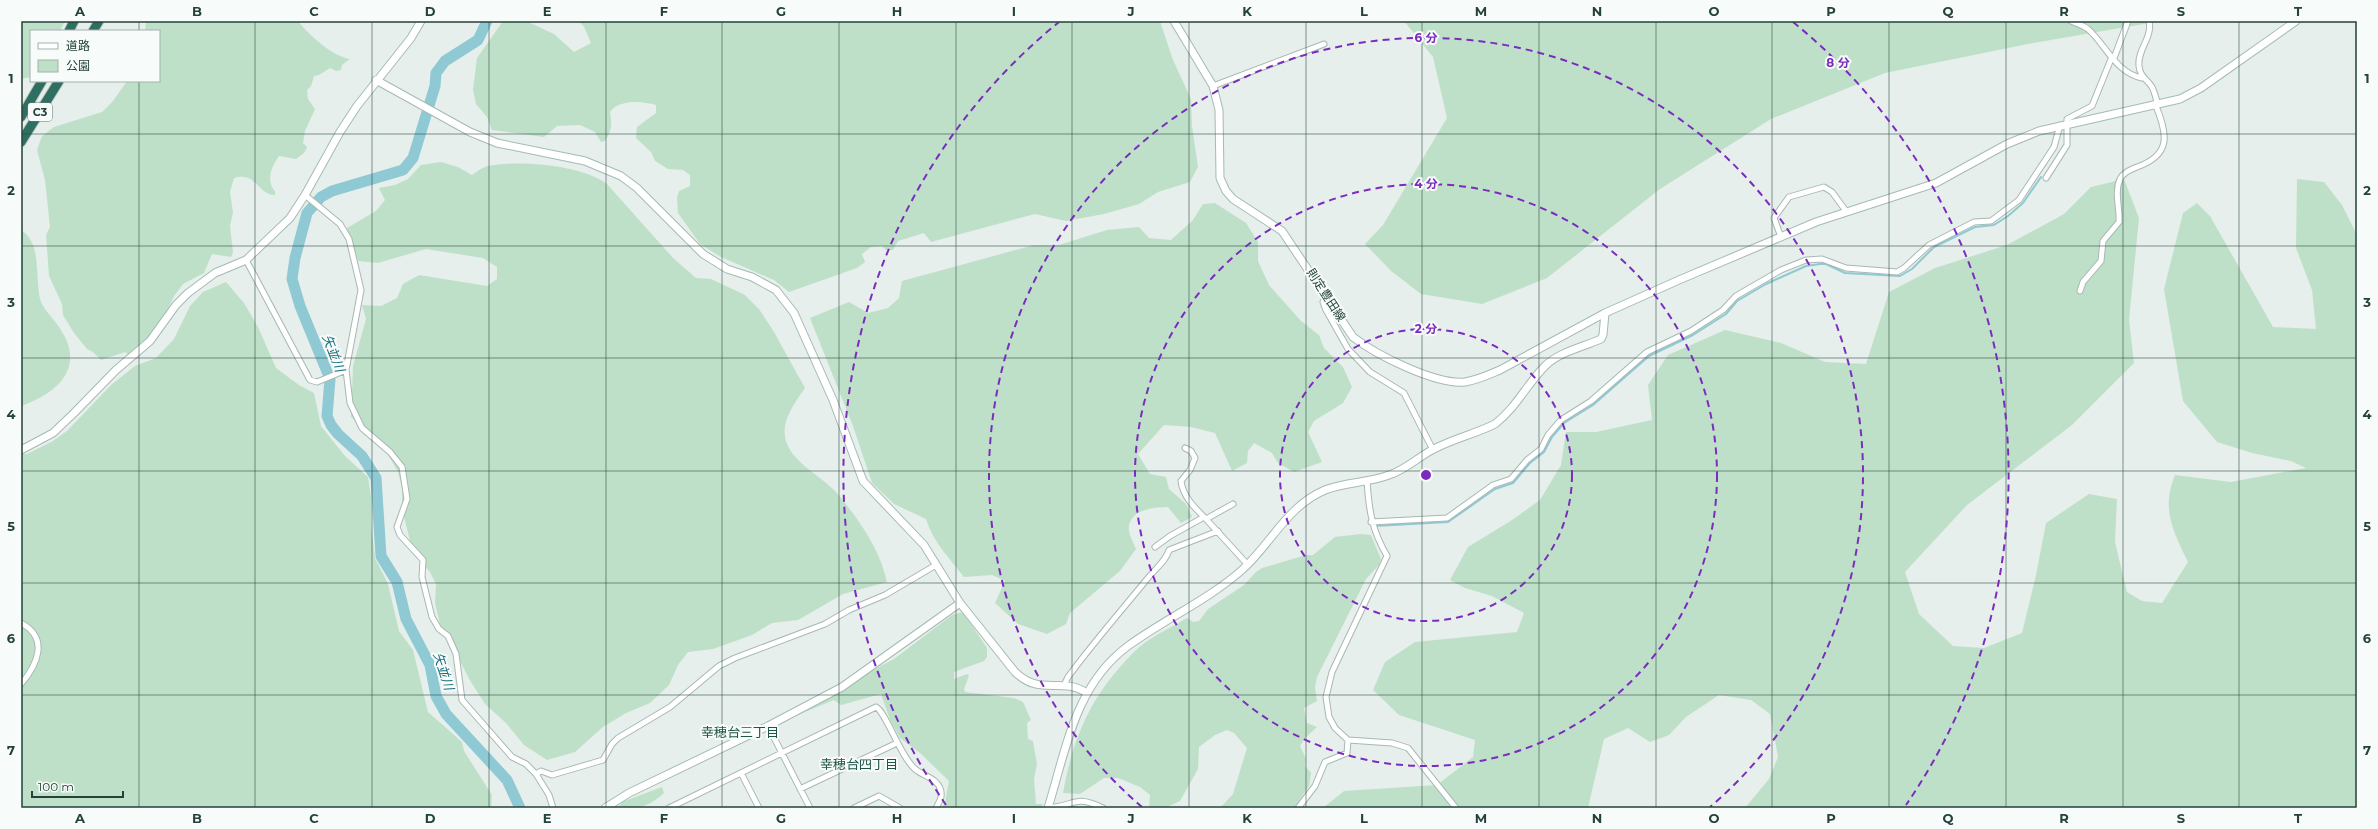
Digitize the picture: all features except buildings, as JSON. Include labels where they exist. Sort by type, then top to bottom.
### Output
[{"type":"highway","points":[[70,30],[74,21]]},
{"type":"highway","points":[[88,30],[93,21]]},
{"type":"highway","points":[[94,30],[99,21]]},
{"type":"highway","name":"C3","points":[[21,117],[41,82]]},
{"type":"highway","name":"C3","points":[[21,142],[58,82]]},
{"type":"main road","points":[[21,450],[53,433],[116,370],[142,350],[188,293],[215,273],[246,260],[290,218],[305,195],[340,132],[376,80],[411,38],[421,21]]},
{"type":"main road","name":"則定豊田線","points":[[1174,21],[1213,86],[1219,114],[1220,178],[1226,191],[1233,199],[1282,231],[1353,337],[1366,347],[1396,362],[1450,382],[1482,378],[1605,313],[1846,211],[1936,183],[2007,144],[2039,131],[2180,99],[2201,88],[2295,21]]},
{"type":"main road","points":[[376,80],[497,144],[585,161],[621,176],[637,188],[703,254],[727,269],[752,277],[776,290],[794,313],[833,400],[863,480],[924,545],[960,603],[996,651],[1022,680],[1037,686],[1064,685],[1087,693]]},
{"type":"main road","points":[[1048,808],[1074,717],[1087,693],[1104,669],[1126,647],[1220,588],[1248,564],[1279,526],[1306,500],[1325,490],[1366,481],[1402,469],[1433,450],[1479,432],[1504,417],[1546,365],[1566,354],[1601,339],[1603,335],[1605,313]]},
{"type":"main road","points":[[606,808],[629,793],[768,726],[842,687],[960,603]]},
{"type":"street","points":[[2071,21],[2088,29],[2111,59],[2137,77],[2142,78],[2152,88],[2165,137],[2160,154],[2149,163],[2124,172],[2118,185],[2119,222],[2103,241],[2101,261],[2082,282],[2080,291]]},
{"type":"street","points":[[1371,522],[1447,518],[1493,485],[1511,479],[1527,460],[1541,449],[1548,435],[1561,420],[1591,401],[1643,356],[1691,331],[1723,310],[1736,296],[1781,270],[1806,260],[1822,259],[1846,268],[1897,272],[1904,268],[1929,245],[1945,236],[1974,222],[1991,221],[2025,194],[2054,147],[2067,119],[2092,106],[2111,59],[2114,58],[2128,21]]},
{"type":"street","points":[[2142,78],[2139,61],[2151,28],[2149,21]]},
{"type":"street","points":[[1213,86],[1324,44]]},
{"type":"street","points":[[2046,178],[2067,145],[2068,134],[2063,125]]},
{"type":"street","points":[[1782,237],[1774,218],[1789,198],[1824,187],[1832,192],[1846,211]]},
{"type":"street","points":[[305,195],[340,224],[349,239],[361,290],[346,370],[350,404],[359,423],[390,452],[402,467],[407,499],[397,527],[400,535],[423,560],[422,577],[432,616],[439,628],[448,636],[456,654],[462,700],[512,757],[526,764],[536,774],[549,795],[554,808]]},
{"type":"street","points":[[246,260],[310,380],[317,382],[346,370]]},
{"type":"street","points":[[1325,294],[1323,302],[1326,310],[1348,349],[1370,372],[1404,393],[1433,450]]},
{"type":"street","points":[[1185,448],[1191,451],[1194,458],[1190,470],[1181,481],[1188,500],[1248,564]]},
{"type":"street","points":[[1366,481],[1371,522],[1387,556],[1329,680],[1326,697],[1329,717],[1335,728],[1348,740],[1392,743],[1408,748],[1456,808]]},
{"type":"street","points":[[1155,547],[1170,536],[1233,504]]},
{"type":"street","points":[[1064,685],[1068,677],[1111,622],[1156,568],[1167,558],[1169,550],[1218,531]]},
{"type":"street","points":[[536,774],[541,772],[552,775],[603,760],[618,738],[670,707],[719,666],[735,658],[825,624],[849,610],[885,595],[936,565]]},
{"type":"street","points":[[21,623],[33,631],[38,642],[31,672],[21,684]]},
{"type":"street","points":[[669,808],[876,707],[905,758],[916,770],[932,779],[939,787],[942,798],[936,808]]},
{"type":"street","points":[[768,726],[810,808]]},
{"type":"street","points":[[1298,808],[1315,786],[1325,762],[1347,753],[1348,740]]},
{"type":"street","points":[[800,789],[897,743]]},
{"type":"street","points":[[741,773],[759,808]]},
{"type":"street","points":[[854,808],[879,796],[900,808]]},
{"type":"street","points":[[1048,808],[1082,800],[1103,808]]},
{"type":"green space","points":[[21,21],[65,21],[60,30],[30,30],[30,77],[21,79]]},
{"type":"green space","points":[[146,21],[298,21],[314,38],[329,50],[350,59],[342,65],[341,70],[336,71],[330,68],[319,75],[314,76],[311,86],[307,90],[308,99],[315,109],[305,131],[303,143],[307,147],[304,153],[296,159],[279,156],[270,174],[275,195],[269,194],[252,180],[241,177],[234,178],[230,192],[233,212],[230,226],[233,252],[231,257],[212,254],[204,273],[183,284],[174,296],[165,315],[149,336],[129,355],[125,352],[101,360],[93,352],[87,349],[74,333],[63,315],[62,304],[49,276],[46,235],[50,227],[45,180],[37,150],[42,136],[54,127],[102,112],[113,101],[126,82],[160,82],[160,30],[145,30]]},
{"type":"green space","points":[[503,21],[526,21],[554,34],[574,52],[591,43],[584,27],[579,21],[1160,21],[1173,60],[1191,99],[1192,126],[1198,167],[1190,182],[1158,192],[1139,204],[1104,214],[1066,221],[1035,214],[931,242],[924,233],[898,241],[893,250],[886,250],[882,246],[871,247],[862,254],[865,262],[857,268],[789,292],[774,280],[721,257],[700,244],[678,213],[677,198],[679,191],[690,186],[690,175],[683,170],[668,169],[655,161],[651,152],[636,138],[637,127],[656,113],[656,105],[632,102],[619,105],[614,108],[610,112],[611,124],[609,134],[605,141],[601,142],[595,132],[580,125],[557,126],[544,137],[492,130],[487,117],[476,104],[473,90],[477,58]]},
{"type":"green space","points":[[1404,21],[2161,21],[2028,44],[1885,73],[1771,119],[1660,189],[1547,278],[1482,304],[1421,294],[1391,271],[1365,244],[1383,225],[1447,118],[1433,57]]},
{"type":"green space","points":[[441,162],[458,167],[472,175],[482,168],[501,164],[533,164],[566,168],[582,172],[596,178],[607,184],[673,258],[696,278],[711,279],[745,295],[759,309],[774,332],[805,388],[793,406],[786,421],[785,437],[788,447],[802,464],[836,492],[852,512],[874,546],[884,570],[887,582],[843,594],[798,620],[772,623],[752,635],[713,649],[688,652],[678,665],[669,685],[650,703],[626,713],[603,727],[575,752],[547,760],[524,745],[506,723],[485,704],[471,682],[440,624],[435,603],[436,584],[430,572],[413,554],[402,508],[402,488],[398,472],[382,444],[351,417],[353,366],[366,319],[362,305],[381,306],[397,298],[403,284],[419,275],[487,286],[497,279],[497,267],[483,258],[426,249],[378,263],[358,261],[347,228],[376,211],[385,200],[379,188],[395,185],[408,179],[421,165]]},
{"type":"green space","points":[[2124,179],[2139,218],[2129,320],[2134,363],[2072,425],[1967,505],[1905,572],[1919,614],[1953,646],[1984,648],[2022,633],[2036,575],[2046,523],[2089,494],[2117,499],[2115,542],[2127,592],[2142,601],[2162,603],[2188,562],[2174,530],[2169,509],[2171,487],[2175,475],[2231,482],[2306,468],[2291,461],[2252,453],[2217,442],[2183,401],[2164,289],[2183,213],[2197,203],[2210,216],[2273,327],[2316,329],[2312,290],[2296,248],[2297,179],[2324,182],[2342,205],[2357,235],[2357,808],[1745,808],[1769,779],[1778,757],[1770,714],[1751,700],[1719,695],[1686,717],[1669,735],[1650,742],[1628,728],[1604,739],[1588,808],[1323,808],[1344,791],[1437,785],[1473,757],[1475,740],[1399,715],[1373,690],[1385,662],[1415,642],[1517,632],[1524,613],[1492,596],[1465,588],[1450,580],[1468,547],[1512,520],[1540,500],[1561,465],[1566,432],[1596,432],[1652,420],[1648,385],[1668,355],[1725,330],[1781,343],[1825,362],[1866,364],[1889,292],[1935,268],[2007,245],[2064,214],[2091,187]]},
{"type":"green space","points":[[1215,203],[1246,223],[1258,242],[1258,261],[1269,285],[1301,321],[1319,335],[1324,348],[1343,367],[1352,387],[1343,403],[1314,421],[1308,432],[1322,462],[1294,472],[1278,463],[1272,453],[1254,443],[1248,451],[1247,463],[1232,471],[1215,433],[1191,427],[1164,425],[1138,454],[1150,474],[1166,477],[1169,489],[1186,504],[1192,517],[1181,523],[1168,507],[1149,509],[1137,514],[1132,518],[1129,524],[1129,531],[1136,549],[1120,571],[1070,613],[1066,624],[1047,634],[1018,624],[995,603],[1005,581],[992,575],[964,577],[937,543],[926,519],[894,504],[872,483],[853,426],[810,318],[849,302],[868,313],[888,308],[899,298],[902,281],[1034,245],[1059,245],[1107,230],[1139,227],[1149,238],[1171,240],[1193,220],[1203,204]]},
{"type":"green space","points":[[21,230],[28,236],[35,253],[41,302],[67,341],[70,354],[69,366],[64,377],[57,386],[34,401],[21,406]]},
{"type":"green space","points":[[226,282],[244,303],[258,327],[276,368],[299,385],[314,393],[321,426],[345,456],[368,477],[371,497],[371,525],[375,558],[388,584],[399,631],[413,650],[428,712],[462,742],[464,751],[492,795],[491,808],[21,808],[21,454],[27,454],[53,441],[67,431],[111,385],[135,366],[156,358],[174,339],[190,306],[203,292]]},
{"type":"green space","points":[[1361,534],[1371,535],[1381,559],[1379,565],[1366,579],[1317,677],[1315,687],[1317,701],[1304,708],[1307,723],[1317,727],[1305,738],[1300,746],[1306,759],[1305,766],[1311,773],[1309,786],[1294,808],[1220,808],[1233,794],[1247,748],[1234,733],[1227,730],[1215,735],[1199,747],[1198,769],[1180,801],[1165,808],[1149,808],[1150,795],[1140,787],[1118,778],[1104,778],[1080,794],[1063,793],[1072,753],[1086,718],[1106,685],[1133,653],[1151,638],[1187,618],[1193,622],[1199,621],[1208,609],[1244,585],[1256,572],[1262,568],[1306,555],[1313,555],[1335,537]]},
{"type":"green space","points":[[963,612],[987,648],[987,657],[984,661],[954,672],[954,679],[967,674],[969,676],[964,689],[965,692],[1014,698],[1023,702],[1031,720],[1027,723],[1028,739],[1033,741],[1037,764],[1034,779],[1036,804],[1043,804],[1041,808],[942,808],[945,802],[949,781],[920,753],[900,738],[890,720],[881,694],[841,705],[834,700],[788,719],[784,716],[894,659],[952,615]]},
{"type":"green space","points":[[662,787],[664,793],[653,802],[638,807],[618,808],[622,802]]},
{"type":"waterway","name":"矢並川","points":[[487,21],[478,40],[445,61],[436,73],[435,86],[413,158],[403,170],[332,191],[321,197],[307,213],[295,258],[292,279],[300,306],[330,379],[327,416],[331,425],[338,434],[362,456],[376,478],[381,556],[397,582],[406,619],[430,665],[436,696],[446,714],[507,780],[520,808]]},
{"type":"waterway","points":[[1374,526],[1448,522],[1495,489],[1513,483],[1530,463],[1544,452],[1552,437],[1564,423],[1593,405],[1649,356],[1693,335],[1726,314],[1737,301],[1766,284],[1806,266],[1820,264],[1826,264],[1845,273],[1900,276],[1912,269],[1934,247],[1975,227],[1994,225],[2008,216],[2023,203],[2041,177]]},
{"type":"district","name":"幸穂台三丁目","points":[[740,732]]},
{"type":"district","name":"幸穂台四丁目","points":[[859,764]]}]
